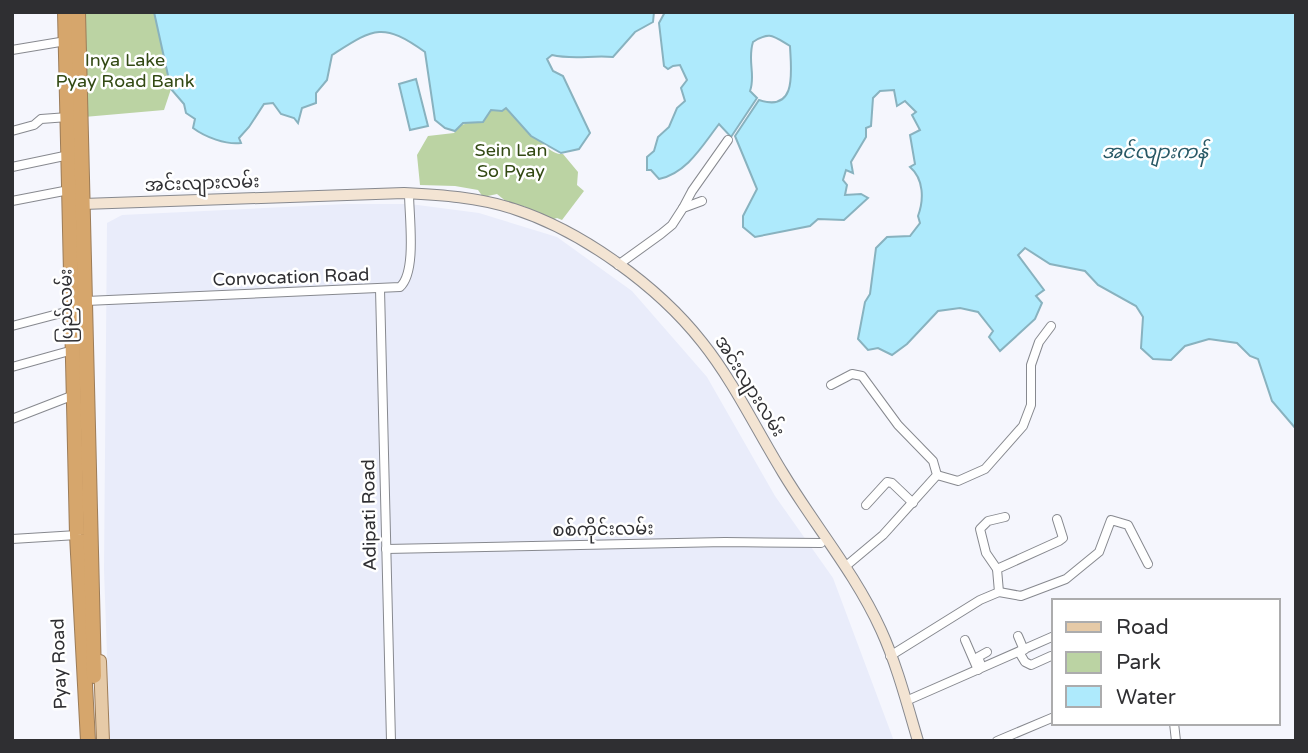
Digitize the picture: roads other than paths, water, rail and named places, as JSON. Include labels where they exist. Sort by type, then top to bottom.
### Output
[{"type":"highway","name":"ပြည်လမ်း","points":[[65,12],[66,41],[73,65],[83,204],[91,599],[97,741]]},
{"type":"highway","name":"ပြည်လမ်း","points":[[78,12],[68,117],[79,588]]},
{"type":"highway","name":"Pyay Road","points":[[79,588],[88,741]]},
{"type":"main road","points":[[69,190],[83,204],[71,221]]},
{"type":"main road","name":"အင်းလျားလမ်း","points":[[83,204],[409,193],[470,198],[515,209],[568,233],[618,265],[647,286],[701,341],[721,367],[782,472],[846,566],[877,623],[891,656],[918,741]]},
{"type":"main road","name":"Pyay Road","points":[[79,588],[75,591],[75,599],[81,741]]},
{"type":"main road","name":"ပြည်လမ်း","points":[[91,599],[96,605],[99,636],[103,741]]},
{"type":"street","points":[[12,50],[66,41]]},
{"type":"street","points":[[12,131],[34,125],[41,119],[68,117]]},
{"type":"street","points":[[618,265],[671,225],[728,140]]},
{"type":"street","points":[[12,167],[69,155]]},
{"type":"street","points":[[12,201],[69,190]]},
{"type":"street","name":"Convocation Road","points":[[86,301],[400,287],[409,274],[409,193]]},
{"type":"street","points":[[683,208],[702,201]]},
{"type":"street","name":"Adipati Road","points":[[380,289],[391,741]]},
{"type":"street","points":[[12,326],[73,310]]},
{"type":"street","points":[[937,475],[958,481],[985,469],[1023,426],[1031,405],[1031,365],[1039,342],[1051,326]]},
{"type":"street","points":[[12,367],[73,350]]},
{"type":"street","points":[[831,385],[852,374],[862,376],[898,425],[933,461],[937,475]]},
{"type":"street","points":[[12,419],[74,395]]},
{"type":"street","points":[[846,566],[884,534],[937,475]]},
{"type":"street","points":[[866,505],[887,482],[892,483],[913,503]]},
{"type":"street","points":[[999,592],[997,569],[986,553],[980,529],[988,521],[1004,517]]},
{"type":"street","points":[[997,569],[1063,538],[1056,520]]},
{"type":"street","points":[[891,656],[980,600],[999,592],[1021,596],[1066,579],[1099,552],[1111,520],[1128,525],[1148,564]]},
{"type":"street","points":[[12,540],[77,535]]},
{"type":"street","name":"စစ်ကိုင်းလမ်း","points":[[386,549],[725,542],[821,543]]},
{"type":"street","points":[[1018,636],[1025,662],[1031,665],[1051,656]]},
{"type":"street","points":[[906,701],[1052,637]]},
{"type":"street","points":[[965,640],[980,669]]},
{"type":"street","points":[[980,669],[978,657],[988,652]]},
{"type":"street","points":[[997,741],[1052,718]]},
{"type":"water","points":[[154,12],[654,12],[653,22],[635,32],[613,57],[552,55],[547,59],[553,71],[563,76],[590,133],[579,149],[561,153],[531,136],[506,108],[502,111],[491,110],[483,122],[463,123],[455,131],[445,128],[435,120],[425,52],[387,32],[368,34],[332,55],[327,80],[316,93],[316,103],[302,108],[298,123],[294,118],[281,114],[273,103],[264,104],[239,138],[241,143],[216,140],[193,128],[195,119],[186,113],[184,104],[171,89]]},
{"type":"water","name":"အင်လျားကန်","points":[[665,12],[1296,12],[1296,429],[1272,401],[1258,359],[1250,356],[1237,343],[1209,339],[1185,346],[1171,360],[1153,359],[1141,348],[1143,317],[1136,306],[1098,285],[1085,271],[1050,264],[1025,248],[1018,255],[1044,290],[1036,296],[1042,303],[1035,319],[1000,351],[989,337],[993,331],[978,312],[960,308],[938,311],[907,344],[892,355],[878,348],[868,350],[858,339],[865,302],[870,294],[876,248],[887,237],[910,236],[920,223],[918,216],[922,190],[918,177],[910,167],[915,164],[910,135],[920,130],[912,115],[916,112],[905,101],[897,106],[894,90],[880,91],[873,98],[871,126],[866,128],[866,137],[851,162],[853,173],[846,170],[843,180],[847,185],[845,195],[861,194],[868,198],[844,220],[818,219],[810,226],[755,237],[743,227],[743,216],[757,189],[735,136],[759,100],[772,102],[786,95],[791,77],[790,46],[772,36],[753,42],[750,91],[757,98],[731,137],[719,124],[686,165],[659,179],[651,170],[647,170],[647,157],[654,151],[658,137],[669,127],[677,108],[685,101],[681,88],[687,80],[680,65],[668,69],[664,66],[659,23]]},
{"type":"water","points":[[416,79],[428,126],[410,130],[399,84]]},
{"type":"park label","name":"Inya Lake Pyay Road Bank","points":[[125,70]]},
{"type":"park label","name":"Sein Lan So Pyay","points":[[511,160]]}]
